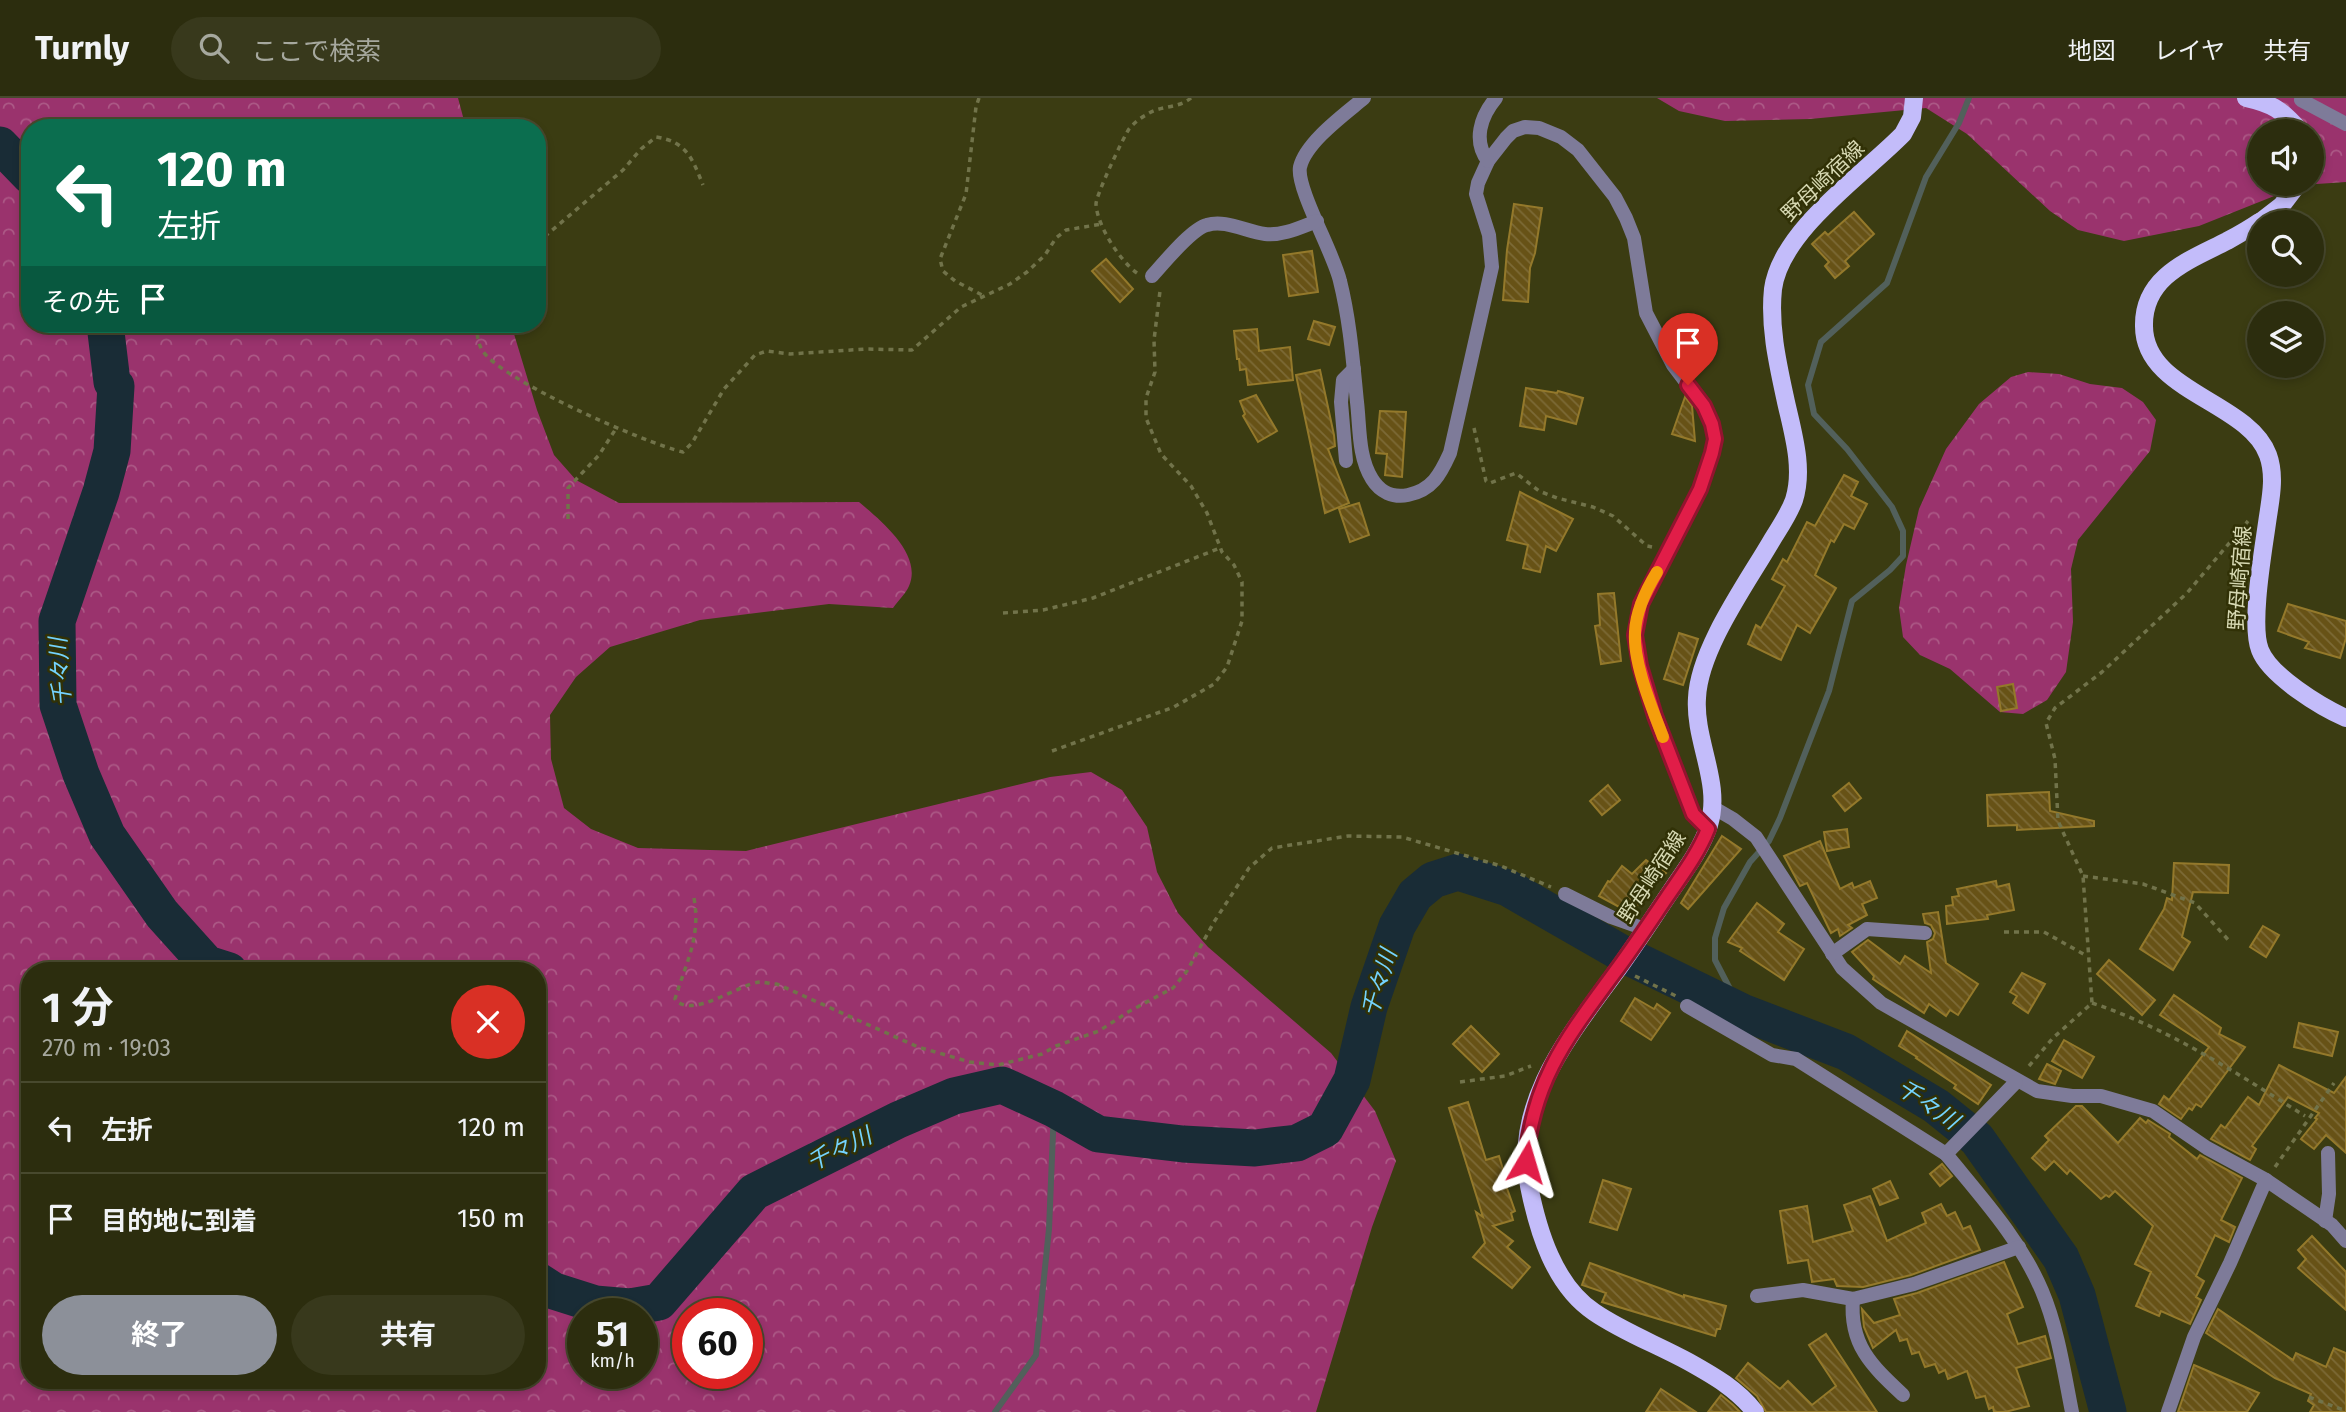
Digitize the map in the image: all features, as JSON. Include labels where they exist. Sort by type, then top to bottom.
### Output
[{"type":"main road","name":"野母崎宿線","points":[[1755,1412],[1746,1400],[1724,1382],[1593,1311],[1572,1292],[1547,1250],[1530,1188],[1526,1162],[1532,1116],[1542,1085],[1553,1063],[1567,1037],[1618,970],[1701,846],[1714,808],[1701,740],[1697,695],[1716,637],[1790,509],[1797,486],[1794,433],[1776,358],[1772,312],[1774,285],[1780,263],[1800,231],[1903,134],[1912,117],[1914,98]]},
{"type":"main road","points":[[2246,98],[2269,103],[2290,119]]},
{"type":"main road","name":"野母崎宿線","points":[[2275,210],[2289,196]]},
{"type":"main road","name":"野母崎宿線","points":[[2247,228],[2171,270],[2157,284],[2149,298],[2144,325],[2148,349],[2156,361],[2188,387],[2244,425],[2259,440],[2269,458],[2272,492],[2258,591],[2259,648],[2271,667],[2286,681],[2332,712],[2346,718]]},
{"type":"street","points":[[1364,98],[1308,150],[1300,166],[1303,191],[1330,249],[1340,280],[1354,369],[1360,444],[1370,477],[1378,488],[1388,494],[1398,497],[1429,488],[1437,479],[1452,447],[1492,267],[1489,235],[1476,194],[1478,183],[1488,161],[1513,131],[1525,127],[1539,128],[1549,131],[1578,150],[1609,188],[1626,218],[1640,265],[1646,313],[1673,365],[1704,406],[1715,439],[1700,489],[1641,604],[1636,624],[1636,647],[1655,716],[1693,814],[1708,829]]},
{"type":"street","points":[[1488,161],[1479,143],[1480,130],[1486,113],[1496,98]]},
{"type":"street","points":[[2287,116],[2300,99],[2346,124]]},
{"type":"street","points":[[1152,276],[1183,242],[1206,225],[1222,224],[1268,235],[1287,232],[1317,221]]},
{"type":"street","points":[[1346,461],[1341,402],[1343,380],[1354,369]]},
{"type":"street","points":[[1714,808],[1756,837],[1842,968],[1881,1003],[2036,1091],[2072,1096],[2101,1096],[2153,1111],[2207,1148],[2266,1180],[2325,1221],[2346,1241]]},
{"type":"street","points":[[1565,894],[1644,930]]},
{"type":"street","points":[[1832,954],[1867,929],[1925,933]]},
{"type":"street","points":[[1687,1006],[1772,1055],[1797,1059],[1950,1150],[2019,1247],[2042,1292],[2059,1349],[2071,1412]]},
{"type":"street","points":[[1950,1150],[2016,1082]]},
{"type":"street","points":[[2325,1221],[2329,1194],[2328,1153]]},
{"type":"street","points":[[2168,1412],[2194,1337],[2266,1180]]},
{"type":"street","points":[[1757,1296],[1803,1290],[1853,1299],[1914,1284],[2019,1247]]},
{"type":"street","points":[[1853,1299],[1851,1319],[1858,1344],[1874,1367],[1903,1395]]},
{"type":"path","points":[[979,98],[965,194],[940,259],[943,271],[984,296]]},
{"type":"path","points":[[1052,751],[1174,707],[1214,684],[1227,667],[1242,621],[1242,582],[1234,565],[1220,548],[1191,486],[1160,454],[1146,418],[1146,398],[1155,372],[1154,340],[1161,296],[1159,286],[1152,276],[1139,274],[1127,266],[1102,224],[1096,203],[1129,130],[1144,116],[1157,109],[1183,104],[1191,98]]},
{"type":"path","points":[[546,235],[623,170],[641,149],[656,137],[669,139],[684,148],[692,158],[703,185]]},
{"type":"path","points":[[478,333],[483,351],[505,371],[593,418],[683,452],[692,443],[724,389],[755,355],[766,351],[790,354],[866,349],[897,352],[912,350],[961,307],[1010,284],[1027,272],[1066,230],[1102,224]]},
{"type":"path","points":[[1461,406],[1472,417],[1486,481],[1490,483],[1516,473],[1539,491],[1593,507],[1613,516],[1647,547],[1671,547]]},
{"type":"path","points":[[568,519],[568,488],[599,456],[617,427]]},
{"type":"path","points":[[2092,1003],[2083,876],[2059,821],[2055,759],[2046,723],[2055,708],[2102,671],[2187,593],[2272,492]]},
{"type":"path","points":[[1003,613],[1043,610],[1093,598],[1220,548]]},
{"type":"path","points":[[694,898],[697,915],[694,945],[676,999],[681,1005],[690,1007],[704,1003],[758,982],[777,984],[918,1048],[970,1062],[998,1065],[1042,1054],[1056,1046],[1099,1031],[1173,988],[1188,971],[1214,922],[1249,868],[1272,848],[1348,836],[1402,837],[1501,866],[1565,894]]},
{"type":"path","points":[[2083,876],[2143,884],[2195,903],[2231,943]]},
{"type":"path","points":[[2004,932],[2044,932],[2088,956]]},
{"type":"path","points":[[1618,970],[1682,999],[1687,1006]]},
{"type":"path","points":[[2016,1082],[2053,1038],[2092,1003]]},
{"type":"path","points":[[2092,1003],[2116,1011],[2222,1063],[2305,1116]]},
{"type":"path","points":[[1460,1082],[1505,1076],[1525,1067],[1553,1063]]},
{"type":"path","points":[[2266,1180],[2334,1083]]},
{"type":"path","points":[[2309,1397],[2346,1411]]},
{"type":"green space","points":[[0,98],[458,98],[464,119],[21,119],[21,333],[514,333],[554,455],[576,480],[619,503],[859,502],[888,528],[905,550],[910,562],[912,574],[909,586],[893,608],[829,604],[700,620],[610,647],[576,677],[550,715],[551,759],[564,808],[591,829],[638,848],[746,851],[1050,777],[1091,772],[1122,790],[1147,827],[1157,872],[1178,913],[1208,947],[1331,1053],[1375,1111],[1396,1161],[1372,1227],[1316,1412],[0,1412]]},
{"type":"green space","points":[[1657,98],[2346,98],[2346,182],[2324,184],[2324,119],[2247,119],[2247,196],[2274,196],[2199,226],[2124,241],[2078,230],[2050,211],[1967,134],[1926,108],[1810,119],[1725,121],[1679,111]]},
{"type":"green space","points":[[2028,372],[2059,374],[2090,384],[2122,388],[2143,402],[2156,420],[2150,451],[2078,540],[2071,569],[2073,622],[2066,672],[2047,700],[2023,714],[2000,712],[1950,669],[1920,655],[1903,637],[1899,608],[1919,509],[1946,449],[1979,404],[2011,377]]},
{"type":"building","points":[[1514,204],[1542,208],[1530,268],[1528,302],[1503,300]]},
{"type":"building","points":[[1854,212],[1874,234],[1845,261],[1849,266],[1835,278],[1825,266],[1829,262],[1812,244],[1825,232],[1828,235]]},
{"type":"building","points":[[1312,251],[1318,292],[1289,296],[1283,255]]},
{"type":"building","points":[[1106,259],[1133,289],[1120,302],[1092,271]]},
{"type":"building","points":[[1314,321],[1335,327],[1329,345],[1308,339]]},
{"type":"building","points":[[1257,329],[1259,351],[1290,347],[1293,380],[1248,385],[1246,369],[1240,370],[1237,359],[1234,331]]},
{"type":"building","points":[[1320,370],[1334,435],[1335,446],[1328,449],[1349,503],[1325,513],[1296,375]]},
{"type":"building","points":[[1526,388],[1558,391],[1583,398],[1576,424],[1546,416],[1544,430],[1520,426]]},
{"type":"building","points":[[1256,395],[1277,431],[1258,442],[1243,416],[1245,414],[1240,401]]},
{"type":"building","points":[[1685,397],[1692,406],[1695,441],[1672,434]]},
{"type":"building","points":[[1380,411],[1406,412],[1402,477],[1385,475],[1387,454],[1376,453]]},
{"type":"building","points":[[1844,475],[1858,482],[1851,496],[1867,504],[1854,529],[1844,524],[1834,542],[1831,540],[1815,575],[1836,588],[1810,633],[1797,625],[1781,660],[1748,644],[1756,625],[1761,628],[1785,586],[1772,579],[1783,559],[1787,562],[1807,522],[1815,526]]},
{"type":"building","points":[[1520,492],[1573,519],[1556,551],[1546,546],[1540,572],[1523,568],[1528,545],[1507,540]]},
{"type":"building","points":[[1359,503],[1369,535],[1350,542],[1339,509]]},
{"type":"building","points":[[1614,593],[1621,661],[1601,664],[1595,626],[1600,625],[1598,594]]},
{"type":"building","points":[[2288,604],[2346,621],[2346,638],[2340,658],[2305,648],[2309,642],[2278,631]]},
{"type":"building","points":[[1679,633],[1698,639],[1683,685],[1664,679]]},
{"type":"building","points":[[2013,684],[2017,708],[2001,711],[1997,687]]},
{"type":"building","points":[[1849,783],[1861,798],[1845,811],[1833,796]]},
{"type":"building","points":[[1608,785],[1620,800],[1602,815],[1590,801]]},
{"type":"building","points":[[2049,792],[2050,811],[2094,821],[2094,826],[2017,830],[2017,825],[1988,826],[1987,795]]},
{"type":"building","points":[[1847,829],[1849,847],[1827,851],[1824,832]]},
{"type":"building","points":[[1722,836],[1741,849],[1688,909],[1681,903]]},
{"type":"building","points":[[1820,841],[1840,889],[1852,883],[1854,888],[1870,881],[1877,898],[1862,904],[1867,915],[1848,925],[1852,928],[1840,936],[1838,929],[1831,933],[1807,883],[1800,886],[1784,856]]},
{"type":"building","points":[[1646,860],[1650,863],[1654,861],[1666,873],[1646,892],[1632,914],[1599,896],[1622,866],[1632,874]]},
{"type":"building","points":[[2174,863],[2229,865],[2228,893],[2193,892],[2182,937],[2190,942],[2173,970],[2140,949],[2164,909],[2167,898],[2172,900]]},
{"type":"building","points":[[1996,881],[1997,887],[2009,884],[2014,910],[1987,915],[1988,919],[1947,924],[1946,906],[1953,905],[1952,897],[1959,896],[1957,889]]},
{"type":"building","points":[[1757,903],[1784,924],[1778,932],[1804,949],[1784,980],[1740,951],[1742,948],[1728,942]]},
{"type":"building","points":[[1938,912],[1946,963],[1978,984],[1958,1015],[1950,1010],[1946,1016],[1929,1004],[1924,1013],[1873,979],[1874,976],[1852,952],[1868,940],[1900,964],[1905,956],[1931,973],[1927,942],[1933,939],[1935,933],[1931,925],[1925,923],[1923,914]]},
{"type":"building","points":[[2263,926],[2279,935],[2266,957],[2250,947]]},
{"type":"building","points":[[2109,960],[2155,1000],[2142,1015],[2097,974]]},
{"type":"building","points":[[2022,973],[2045,984],[2028,1013],[2013,1003],[2017,996],[2010,992]]},
{"type":"building","points":[[2174,995],[2221,1028],[2219,1034],[2245,1047],[2201,1107],[2196,1104],[2192,1110],[2189,1108],[2181,1119],[2159,1104],[2164,1096],[2169,1100],[2209,1047],[2160,1015]]},
{"type":"building","points":[[1635,998],[1654,1009],[1657,1004],[1670,1013],[1651,1040],[1621,1021]]},
{"type":"building","points":[[2299,1023],[2338,1032],[2332,1056],[2294,1047]]},
{"type":"building","points":[[1471,1026],[1499,1054],[1482,1072],[1453,1044]]},
{"type":"building","points":[[1907,1031],[1991,1085],[1978,1104],[1954,1088],[1956,1085],[1899,1046]]},
{"type":"building","points":[[2064,1040],[2094,1057],[2082,1078],[2052,1061]]},
{"type":"building","points":[[2047,1064],[2061,1071],[2055,1084],[2039,1079]]},
{"type":"building","points":[[2279,1065],[2334,1093],[2346,1077],[2346,1153],[2326,1135],[2314,1149],[2301,1139],[2319,1113],[2288,1097],[2252,1146],[2256,1149],[2250,1160],[2211,1139],[2221,1125],[2225,1128],[2248,1097],[2259,1105]]},
{"type":"building","points":[[1468,1102],[1486,1160],[1499,1156],[1515,1211],[1511,1213],[1513,1220],[1493,1226],[1513,1241],[1507,1247],[1530,1267],[1512,1288],[1473,1257],[1485,1243],[1476,1212],[1483,1217],[1449,1108]]},
{"type":"building","points":[[2076,1106],[2082,1106],[2118,1143],[2140,1118],[2146,1123],[2148,1120],[2170,1134],[2169,1137],[2197,1159],[2200,1155],[2242,1178],[2221,1220],[2235,1227],[2229,1242],[2215,1235],[2196,1276],[2204,1281],[2196,1297],[2201,1300],[2190,1324],[2161,1311],[2159,1316],[2136,1306],[2151,1272],[2135,1264],[2153,1226],[2115,1191],[2109,1197],[2106,1195],[2101,1199],[2070,1170],[2067,1174],[2054,1161],[2045,1170],[2032,1158],[2049,1140],[2045,1136]]},
{"type":"building","points":[[1942,1164],[1952,1176],[1940,1186],[1930,1174]]},
{"type":"building","points":[[1603,1180],[1631,1189],[1617,1230],[1590,1222]]},
{"type":"building","points":[[1890,1181],[1898,1198],[1880,1205],[1873,1189]]},
{"type":"building","points":[[1870,1196],[1887,1241],[1926,1223],[1922,1213],[1941,1204],[1947,1216],[1955,1212],[1963,1229],[1970,1226],[1980,1250],[1911,1275],[1863,1287],[1837,1286],[1834,1279],[1812,1282],[1808,1260],[1788,1263],[1780,1211],[1807,1206],[1813,1242],[1853,1231],[1844,1205]]},
{"type":"building","points":[[2312,1236],[2346,1272],[2346,1310],[2298,1268],[2306,1259],[2298,1250]]},
{"type":"building","points":[[2004,1262],[2023,1307],[2007,1314],[2018,1344],[2045,1336],[2051,1358],[2016,1368],[2029,1406],[1994,1412],[1993,1407],[1989,1409],[1985,1396],[1976,1398],[1967,1371],[1948,1379],[1945,1370],[1939,1373],[1935,1364],[1925,1367],[1919,1352],[1912,1354],[1907,1339],[1900,1341],[1896,1330],[1873,1348],[1864,1327],[1862,1309],[1874,1323],[1900,1315],[1894,1299]]},
{"type":"building","points":[[1590,1263],[1684,1297],[1726,1306],[1720,1329],[1717,1329],[1715,1336],[1602,1302],[1606,1293],[1582,1285]]},
{"type":"building","points":[[2218,1309],[2293,1360],[2296,1353],[2326,1367],[2334,1348],[2346,1353],[2346,1412],[2310,1412],[2314,1405],[2308,1401],[2311,1394],[2275,1378],[2206,1333]]},
{"type":"building","points":[[1826,1334],[1877,1412],[1766,1412],[1757,1396],[1736,1378],[1748,1363],[1780,1389],[1788,1381],[1812,1405],[1836,1386],[1809,1345]]},
{"type":"building","points":[[2194,1365],[2259,1393],[2247,1412],[2178,1412]]},
{"type":"building","points":[[1661,1389],[1696,1412],[1646,1412]]},
{"type":"building","points":[[1721,1395],[1733,1405],[1740,1412],[1708,1412]]},
{"type":"waterway","points":[[1742,1012],[1715,960],[1715,938],[1724,908],[1750,862],[1769,841],[1780,818],[1829,691],[1852,601],[1903,556],[1903,531],[1892,507],[1847,449],[1814,414],[1808,385],[1821,342],[1887,283],[1926,177],[1959,123],[1969,98]]},
{"type":"waterway","name":"千々川","points":[[0,145],[21,167]]},
{"type":"waterway","name":"千々川","points":[[106,333],[112,382],[116,386],[112,451],[101,492],[57,621],[58,705],[81,774],[107,835],[162,914],[205,962]]},
{"type":"waterway","name":"千々川","points":[[546,1286],[595,1304],[630,1307],[659,1302],[754,1192],[898,1120],[954,1096],[1002,1085],[1054,1109],[1098,1134],[1183,1144],[1255,1148],[1297,1143],[1325,1129],[1352,1080],[1369,1007],[1397,926],[1415,895],[1433,880],[1458,872],[1508,888],[1623,954],[1742,1012],[1846,1052],[1936,1106],[1977,1139],[2061,1258],[2077,1295],[2108,1412]]},
{"type":"waterway","points":[[995,1412],[1036,1355],[1049,1229],[1054,1109]]},
{"type":"slow traffic","points":[[1657,572],[1641,604],[1635,635],[1640,666],[1663,737]]},
{"type":"route","points":[[1526,1162],[1527,1138],[1542,1085],[1567,1037],[1617,971],[1701,846],[1708,829],[1693,814],[1655,716],[1640,666],[1635,635],[1641,604],[1700,489],[1715,439],[1704,406],[1688,385]]}]
